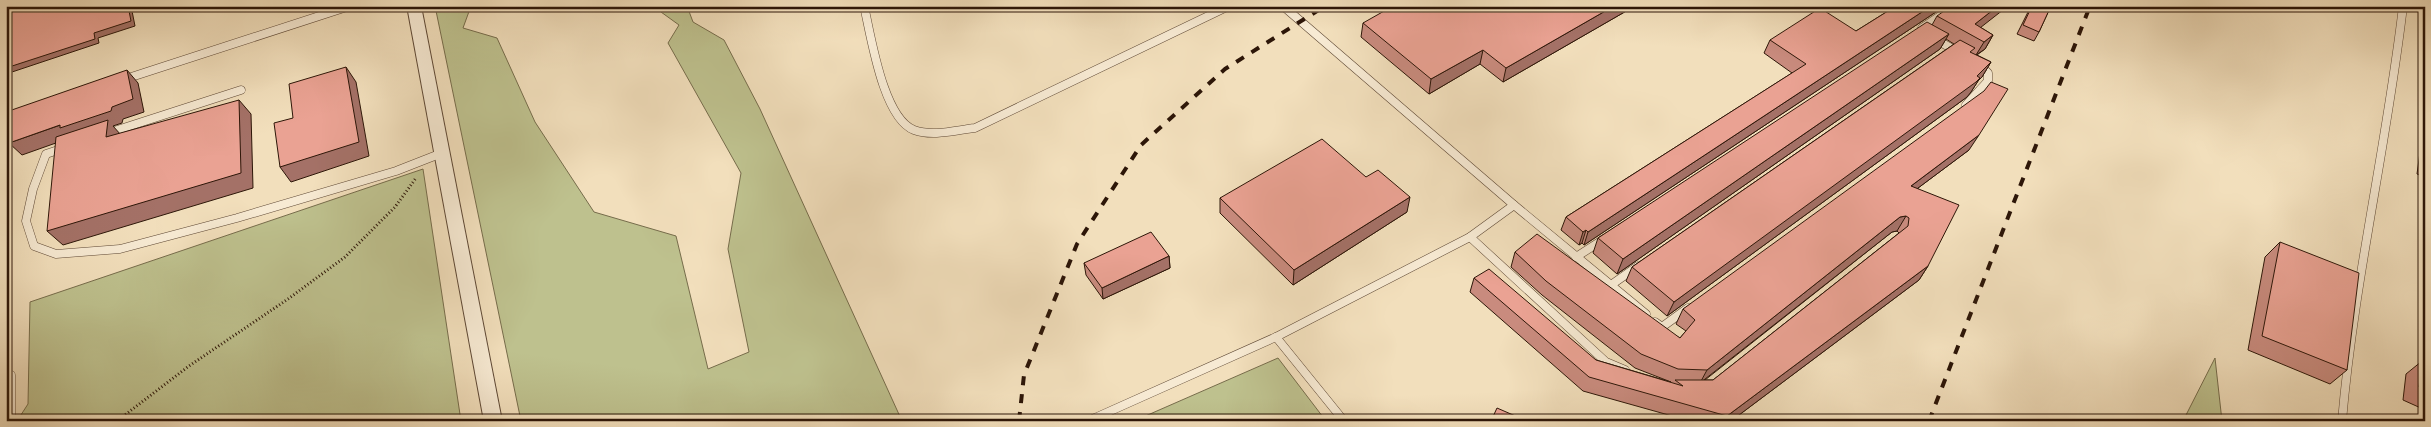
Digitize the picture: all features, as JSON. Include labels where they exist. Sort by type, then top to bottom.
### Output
[{"type":"street","points":[[414,6],[435,156],[493,421]]},
{"type":"lane","points":[[118,81],[350,6]]},
{"type":"lane","points":[[864,6],[889,102],[908,126],[930,133],[975,128],[1229,6]]},
{"type":"lane","points":[[1283,6],[1514,205],[1662,327],[1693,304]]},
{"type":"lane","points":[[1954,6],[1918,30],[1978,62],[1988,73],[1988,81],[1955,113]]},
{"type":"lane","points":[[2342,421],[2344,391],[2360,270],[2398,62],[2403,6]]},
{"type":"lane","points":[[1943,54],[1952,48]]},
{"type":"lane","points":[[102,135],[241,90]]},
{"type":"lane","points":[[74,144],[46,154],[32,189],[26,221],[34,246],[56,254],[120,249],[237,218],[396,171],[435,156]]},
{"type":"lane","points":[[1088,421],[1276,337],[1470,237],[1514,205]]},
{"type":"lane","points":[[1576,257],[1609,235]]},
{"type":"lane","points":[[1470,237],[1606,362],[1633,373]]},
{"type":"lane","points":[[1611,285],[1643,263]]},
{"type":"lane","points":[[1276,337],[1344,421]]},
{"type":"lane","points":[[8,421],[11,416],[11,375]]},
{"type":"path","points":[[117,421],[198,359],[335,266],[400,203],[435,156]]},
{"type":"green space","points":[[435,6],[471,6],[463,28],[497,38],[535,122],[594,212],[676,236],[708,369],[749,352],[728,249],[741,173],[668,43],[679,25],[656,6],[687,6],[693,22],[724,40],[760,109],[902,421],[521,421]]},
{"type":"green space","points":[[423,169],[461,421],[17,421],[28,404],[30,302]]},
{"type":"green space","points":[[1278,358],[1326,421],[1134,421]]},
{"type":"green space","points":[[2215,358],[2222,421],[2184,421],[2185,417]]},
{"type":"building","points":[[6,6],[128,6],[131,21],[94,33],[95,39],[6,68]]},
{"type":"building","points":[[1393,6],[1614,6],[1506,68],[1483,50],[1431,79],[1363,23]]},
{"type":"building","points":[[1896,6],[1931,6],[1588,232],[1586,230],[1583,232],[1566,217],[1806,64],[1770,40],[1820,8],[1856,31]]},
{"type":"building","points":[[1951,6],[1998,6],[1975,24],[1993,35],[1984,42],[1937,16]]},
{"type":"building","points":[[2032,6],[2051,6],[2039,32],[2023,25]]},
{"type":"building","points":[[1927,22],[1949,34],[1623,259],[1598,238]]},
{"type":"building","points":[[1960,40],[1975,48],[1970,52],[1991,62],[1977,76],[1980,78],[1976,82],[1674,302],[1632,267]]},
{"type":"building","points":[[346,67],[359,142],[280,167],[274,123],[293,118],[289,84]]},
{"type":"building","points":[[127,70],[133,99],[112,107],[111,111],[60,128],[60,125],[9,143],[6,112]]},
{"type":"building","points":[[1991,82],[2008,89],[1979,135],[1911,186],[1959,205],[1928,266],[1727,416],[1589,377],[1474,278],[1489,269],[1596,360],[1683,386],[1675,380],[1713,380],[1908,226],[1909,218],[1906,216],[1900,217],[1707,370],[1678,369],[1641,354],[1546,281],[1515,252],[1537,234],[1680,338],[1695,320],[1683,309],[1984,91]]},
{"type":"building","points":[[239,100],[241,173],[47,231],[56,137],[108,120],[106,137]]},
{"type":"building","points":[[1322,139],[1366,177],[1378,170],[1410,197],[1294,270],[1220,198]]},
{"type":"building","points":[[1151,232],[1169,256],[1102,288],[1084,263]]},
{"type":"building","points":[[2280,242],[2359,273],[2347,370],[2262,336]]},
{"type":"building","points":[[2422,361],[2425,362],[2425,390],[2419,387]]},
{"type":"building","points":[[1497,408],[1527,421],[1491,421]]},
{"type":"railway","points":[[1019,421],[1024,375],[1077,244],[1141,145],[1225,69],[1325,6]]},
{"type":"railway","points":[[1929,421],[2090,6]]}]
